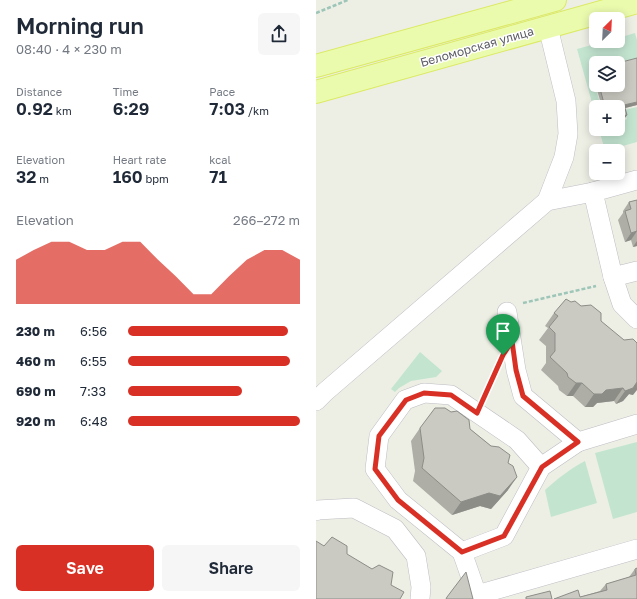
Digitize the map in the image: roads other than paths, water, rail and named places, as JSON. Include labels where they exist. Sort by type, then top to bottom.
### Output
[{"type":"main road","name":"Беломорская улица","points":[[316,66],[555,0]]},
{"type":"main road","name":"Беломорская улица","points":[[316,92],[637,2]]},
{"type":"lane","points":[[316,401],[547,201],[564,157],[568,134],[566,102],[548,27]]},
{"type":"lane","points":[[547,201],[593,192],[637,180]]},
{"type":"lane","points":[[593,192],[614,281],[622,304],[637,319]]},
{"type":"lane","points":[[614,281],[637,271]]},
{"type":"lane","points":[[507,312],[516,370],[523,396],[578,442]]},
{"type":"lane","points":[[542,467],[517,440],[451,395],[424,393],[406,400],[379,436],[375,469],[398,500],[462,552],[477,597],[637,549]]},
{"type":"lane","points":[[462,552],[504,536],[542,467],[578,442],[637,424]]},
{"type":"lane","points":[[316,511],[354,508],[395,529],[416,556],[421,587],[420,599]]}]
